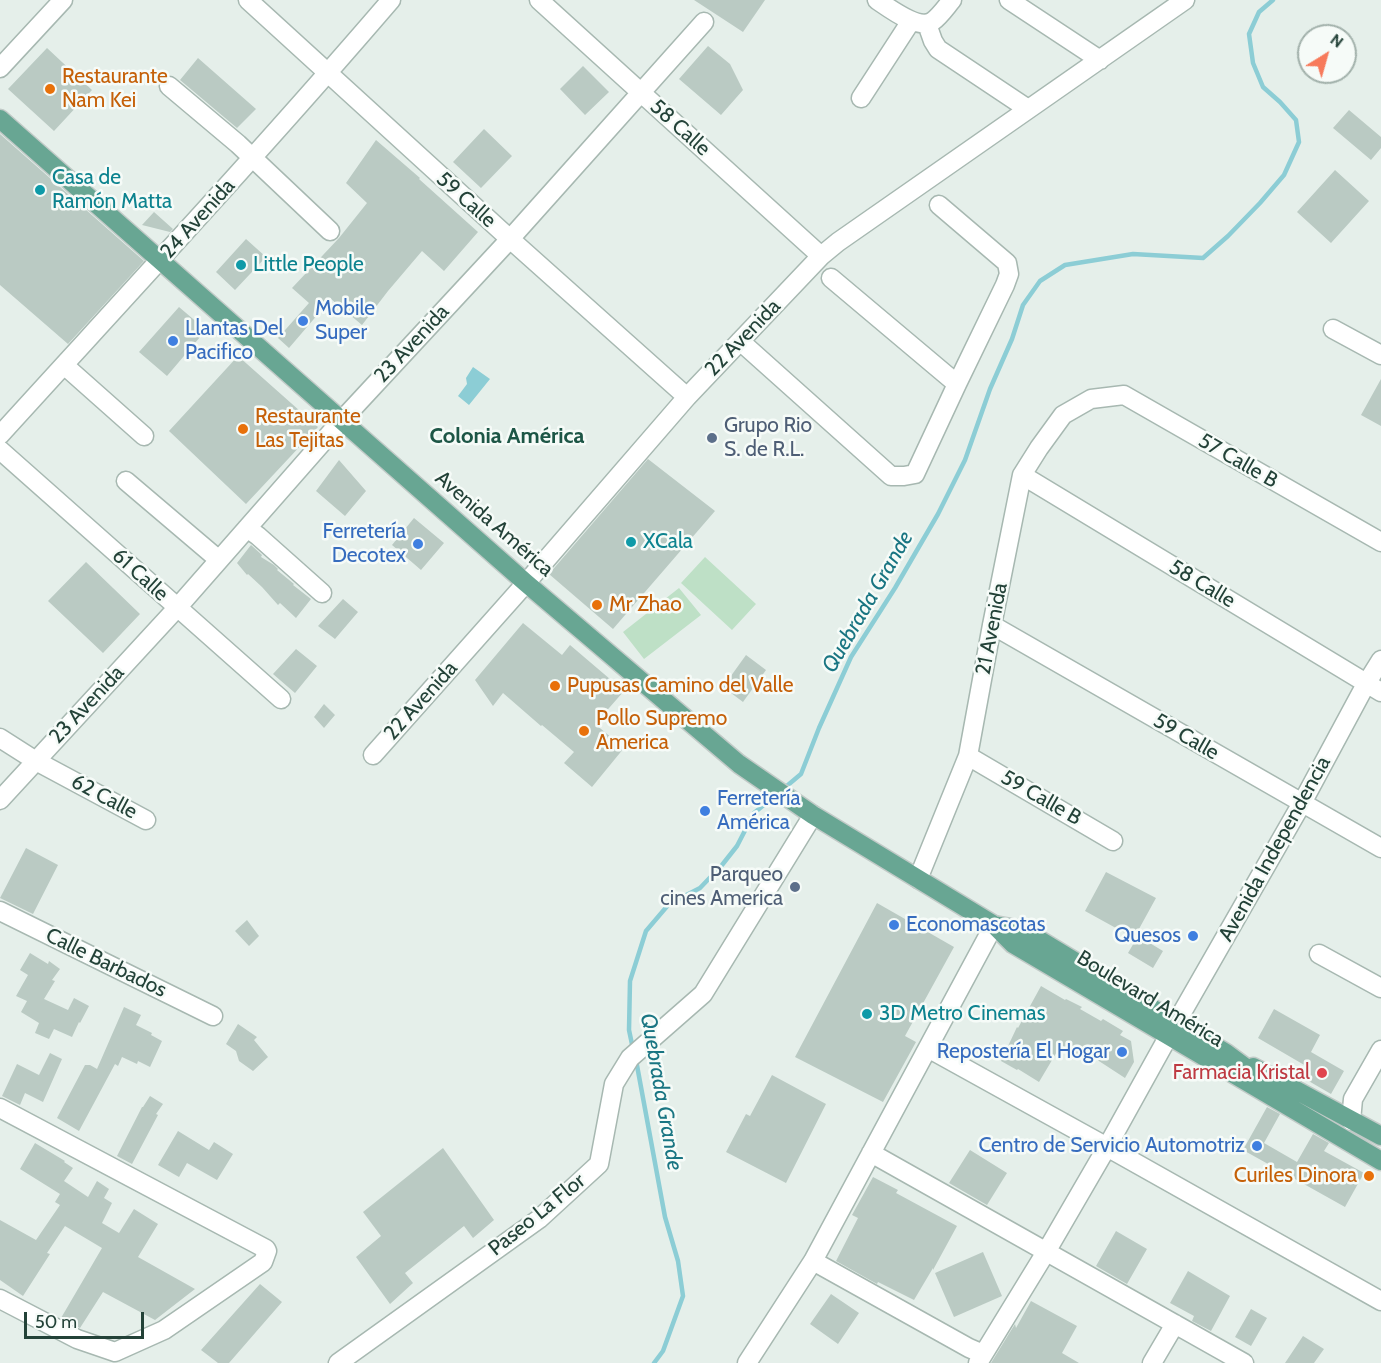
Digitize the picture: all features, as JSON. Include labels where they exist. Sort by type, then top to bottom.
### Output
[{"type":"main road","name":"Avenida América","points":[[0,119],[526,583],[739,764],[808,812]]},
{"type":"main road","name":"Boulevard América","points":[[808,812],[994,925],[1013,944],[1172,1030],[1381,1161]]},
{"type":"main road","name":"Boulevard América","points":[[1172,1030],[1226,1053],[1255,1075],[1381,1149]]},
{"type":"main road","points":[[1226,1053],[1381,1136]]},
{"type":"street","points":[[0,68],[63,0]]},
{"type":"street","name":"59 Calle","points":[[248,0],[687,397]]},
{"type":"street","name":"24 Avenida","points":[[0,435],[253,158],[391,0]]},
{"type":"street","name":"58 Calle","points":[[539,0],[821,256]]},
{"type":"street","points":[[877,0],[919,23],[938,49],[1028,109]]},
{"type":"street","points":[[861,98],[919,23],[932,22],[952,0]]},
{"type":"street","points":[[1009,0],[1100,60]]},
{"type":"street","name":"22 Avenida","points":[[373,754],[526,583],[687,397],[821,256],[847,235],[1185,0]]},
{"type":"street","name":"23 Avenida","points":[[0,800],[177,608],[342,420],[510,239],[704,22]]},
{"type":"street","points":[[169,86],[253,158],[330,231]]},
{"type":"street","points":[[740,341],[891,476],[904,477],[915,474],[1009,274],[1007,263],[939,205]]},
{"type":"street","points":[[831,278],[957,384]]},
{"type":"street","points":[[1333,328],[1381,355]]},
{"type":"street","points":[[64,365],[144,436]]},
{"type":"street","name":"57 Calle B","points":[[1091,399],[1124,395],[1381,542]]},
{"type":"street","name":"21 Avenida","points":[[918,879],[968,756],[1022,475],[1063,415],[1091,399]]},
{"type":"street","name":"61 Calle","points":[[0,450],[282,699]]},
{"type":"street","name":"58 Calle","points":[[1022,475],[1374,688]]},
{"type":"street","points":[[126,481],[219,560]]},
{"type":"street","points":[[247,528],[322,593]]},
{"type":"street","name":"59 Calle","points":[[992,625],[1381,848]]},
{"type":"street","name":"Avenida Independencia","points":[[980,1359],[1047,1252],[1302,803],[1374,688],[1381,660]]},
{"type":"street","name":"62 Calle","points":[[0,738],[36,761],[146,820]]},
{"type":"street","name":"59 Calle B","points":[[968,756],[1113,841]]},
{"type":"street","name":"Paseo La Flor","points":[[338,1363],[539,1219],[599,1164],[614,1084],[630,1059],[703,994],[808,812]]},
{"type":"street","name":"Calle Barbados","points":[[0,911],[213,1016]]},
{"type":"street","points":[[747,1363],[813,1260],[994,925]]},
{"type":"street","points":[[1318,954],[1381,988]]},
{"type":"street","points":[[927,1048],[1381,1301]]},
{"type":"street","points":[[1353,1122],[1353,1099],[1381,1050]]},
{"type":"street","points":[[1327,1107],[1353,1099]]},
{"type":"street","points":[[0,1108],[266,1249],[267,1254],[263,1262],[164,1330],[115,1352],[77,1339],[0,1299]]},
{"type":"street","points":[[871,1153],[1244,1363]]},
{"type":"street","points":[[813,1260],[969,1348],[980,1359]]},
{"type":"street","points":[[1152,1363],[1175,1324]]},
{"type":"green space","points":[[705,557],[756,604],[732,630],[681,583]]},
{"type":"green space","points":[[679,588],[701,615],[644,659],[623,632]]},
{"type":"water","points":[[473,367],[490,379],[469,405],[458,396],[467,384],[466,378]]},
{"type":"building","points":[[694,0],[765,0],[743,32]]},
{"type":"building","points":[[708,46],[730,64],[743,90],[721,115],[679,79]]},
{"type":"building","name":"Restaurante Nam Kei","points":[[47,48],[92,90],[54,131],[8,89]]},
{"type":"building","points":[[198,58],[256,109],[237,128],[180,80]]},
{"type":"building","points":[[583,66],[609,92],[585,115],[560,89]]},
{"type":"building","points":[[1349,110],[1381,137],[1381,148],[1371,160],[1333,128]]},
{"type":"building","points":[[484,129],[512,156],[481,188],[453,162]]},
{"type":"building","name":"Casa de Ramón Matta","points":[[0,134],[144,261],[68,344],[0,285]]},
{"type":"building","points":[[376,140],[478,232],[444,271],[422,251],[362,325],[331,299],[289,348],[278,338],[309,303],[292,288],[339,238],[367,203],[346,183]]},
{"type":"building","points":[[1335,170],[1369,201],[1331,243],[1297,212]]},
{"type":"building","points":[[154,212],[173,229],[170,232],[142,225]]},
{"type":"building","name":"Little People","points":[[246,239],[266,257],[235,290],[216,272]]},
{"type":"building","name":"Llantas Del Pacifico","points":[[179,307],[206,330],[167,376],[139,352]]},
{"type":"building","name":"Restaurante Las Tejitas","points":[[238,356],[318,427],[246,504],[169,431]]},
{"type":"building","points":[[1381,379],[1381,426],[1361,415]]},
{"type":"building","name":"XCala","points":[[648,459],[715,511],[613,629],[549,574]]},
{"type":"building","points":[[339,460],[366,491],[345,516],[316,491]]},
{"type":"building","name":"Ferretería Decotex","points":[[414,518],[444,543],[421,570],[392,545]]},
{"type":"building","points":[[251,545],[262,555],[261,557],[274,565],[293,585],[311,599],[296,618],[280,603],[278,605],[237,563]]},
{"type":"building","points":[[86,562],[140,614],[103,653],[48,601]]},
{"type":"building","points":[[343,599],[358,612],[335,639],[318,626]]},
{"type":"building","points":[[523,623],[562,655],[570,645],[624,691],[595,724],[624,748],[592,787],[564,763],[574,752],[503,693],[493,706],[475,680]]},
{"type":"building","points":[[296,649],[317,666],[295,693],[273,674]]},
{"type":"building","points":[[746,655],[766,670],[743,702],[723,687]]},
{"type":"building","points":[[324,704],[335,715],[324,728],[314,717]]},
{"type":"building","points":[[26,848],[58,865],[33,914],[0,898]]},
{"type":"building","points":[[1106,872],[1156,898],[1134,938],[1085,911]]},
{"type":"building","name":"3D Metro Cinemas","points":[[877,903],[954,947],[905,1036],[916,1042],[883,1102],[795,1057]]},
{"type":"building","points":[[247,920],[259,936],[249,946],[235,931]]},
{"type":"building","points":[[1138,936],[1163,951],[1153,968],[1128,953]]},
{"type":"building","points":[[30,953],[48,964],[49,961],[60,969],[52,980],[55,981],[44,999],[68,1010],[74,998],[89,1006],[72,1037],[54,1029],[49,1039],[35,1033],[39,1023],[21,1012],[27,1001],[16,996],[28,975],[20,970]]},
{"type":"building","points":[[1041,986],[1082,1007],[1080,1009],[1101,1021],[1103,1019],[1123,1031],[1120,1035],[1131,1041],[1134,1062],[1125,1078],[1082,1050],[1079,1056],[1061,1045],[1039,1082],[1001,1061],[1017,1027]]},
{"type":"building","points":[[124,1007],[141,1015],[136,1025],[162,1041],[150,1067],[122,1057],[118,1066],[115,1064],[79,1131],[57,1118],[85,1065],[97,1069]]},
{"type":"building","points":[[1274,1009],[1320,1035],[1311,1052],[1344,1071],[1331,1094],[1300,1076],[1306,1066],[1258,1038]]},
{"type":"building","points":[[238,1024],[257,1037],[254,1040],[268,1057],[253,1071],[239,1061],[236,1051],[226,1044]]},
{"type":"building","points":[[50,1053],[62,1059],[43,1102],[25,1093],[20,1105],[2,1096],[17,1064],[39,1075]]},
{"type":"building","points":[[772,1075],[826,1104],[786,1183],[726,1152],[746,1114],[750,1116]]},
{"type":"building","points":[[150,1096],[163,1104],[132,1164],[117,1156]]},
{"type":"building","points":[[1267,1107],[1280,1114],[1264,1143],[1297,1162],[1313,1134],[1329,1143],[1324,1151],[1364,1173],[1345,1207],[1243,1150]]},
{"type":"building","points":[[178,1131],[209,1150],[214,1142],[233,1154],[217,1180],[187,1163],[179,1177],[158,1165]]},
{"type":"building","points":[[35,1143],[73,1168],[64,1181],[88,1197],[97,1181],[109,1189],[104,1198],[112,1203],[102,1223],[119,1233],[134,1209],[158,1224],[138,1257],[195,1289],[155,1320],[103,1292],[80,1328],[61,1318],[102,1248],[65,1226],[23,1296],[0,1280],[0,1220],[36,1240],[60,1205],[55,1202],[60,1194],[20,1169]]},
{"type":"building","points":[[443,1148],[494,1220],[473,1238],[464,1226],[405,1273],[413,1283],[390,1304],[356,1257],[381,1236],[363,1212]]},
{"type":"building","points":[[970,1150],[1007,1173],[987,1205],[949,1183]]},
{"type":"building","points":[[873,1177],[898,1190],[896,1193],[957,1226],[914,1300],[878,1282],[877,1284],[836,1261],[858,1218],[852,1215]]},
{"type":"building","points":[[1116,1231],[1147,1249],[1127,1284],[1096,1266]]},
{"type":"building","points":[[983,1252],[1002,1296],[954,1317],[935,1273]]},
{"type":"building","points":[[1188,1271],[1230,1296],[1211,1331],[1192,1321],[1194,1316],[1170,1303]]},
{"type":"building","points":[[260,1284],[282,1302],[229,1363],[218,1363],[201,1350]]},
{"type":"building","points":[[831,1294],[859,1313],[838,1344],[810,1324]]},
{"type":"building","points":[[1031,1301],[1077,1326],[1062,1353],[1079,1363],[991,1363],[1015,1324],[1016,1328]]},
{"type":"building","points":[[1251,1309],[1267,1318],[1251,1346],[1235,1337]]},
{"type":"building","points":[[1303,1336],[1324,1349],[1314,1363],[1285,1363]]},
{"type":"waterway","name":"Quebrada Grande","points":[[782,790],[801,774],[851,657],[938,514],[965,460],[1023,305],[1040,281],[1065,265],[1133,254],[1203,258],[1228,236],[1284,175],[1299,142],[1296,120],[1263,87],[1253,63],[1249,34],[1259,12],[1273,0]]},
{"type":"waterway","name":"Quebrada Grande","points":[[633,1049],[629,1030],[630,981],[646,931],[669,904],[700,888],[722,865],[737,846],[754,813],[776,795]]},
{"type":"waterway","name":"Quebrada Grande","points":[[636,1060],[665,1217],[678,1261],[683,1296],[663,1351],[654,1363]]},
{"type":"place","name":"Restaurante Nam Kei","points":[[50,89]]},
{"type":"place","name":"Casa de Ramón Matta","points":[[40,190]]},
{"type":"place","name":"Little People","points":[[241,265]]},
{"type":"place","name":"Mobile Super","points":[[303,321]]},
{"type":"place","name":"Llantas Del Pacifico","points":[[173,341]]},
{"type":"place","name":"Restaurante Las Tejitas","points":[[243,429]]},
{"type":"place","name":"Grupo Rio S. de R.L.","points":[[712,438]]},
{"type":"place","name":"XCala","points":[[631,542]]},
{"type":"place","name":"Ferretería Decotex","points":[[418,544]]},
{"type":"place","name":"Mr Zhao","points":[[597,605]]},
{"type":"place","name":"Pupusas Camino del Valle","points":[[555,686]]},
{"type":"place","name":"Pollo Supremo America","points":[[584,731]]},
{"type":"place","name":"Ferretería América","points":[[705,811]]},
{"type":"place","name":"Parqueo cines America","points":[[795,887]]},
{"type":"place","name":"Economascotas","points":[[894,925]]},
{"type":"place","name":"Quesos","points":[[1193,936]]},
{"type":"place","name":"3D Metro Cinemas","points":[[867,1014]]},
{"type":"place","name":"Repostería El Hogar","points":[[1122,1052]]},
{"type":"place","name":"Farmacia Kristal","points":[[1322,1073]]},
{"type":"place","name":"Centro de Servicio Automotriz","points":[[1257,1146]]},
{"type":"place","name":"Curiles Dinora","points":[[1369,1176]]},
{"type":"district","name":"Colonia América","points":[[507,437]]}]
